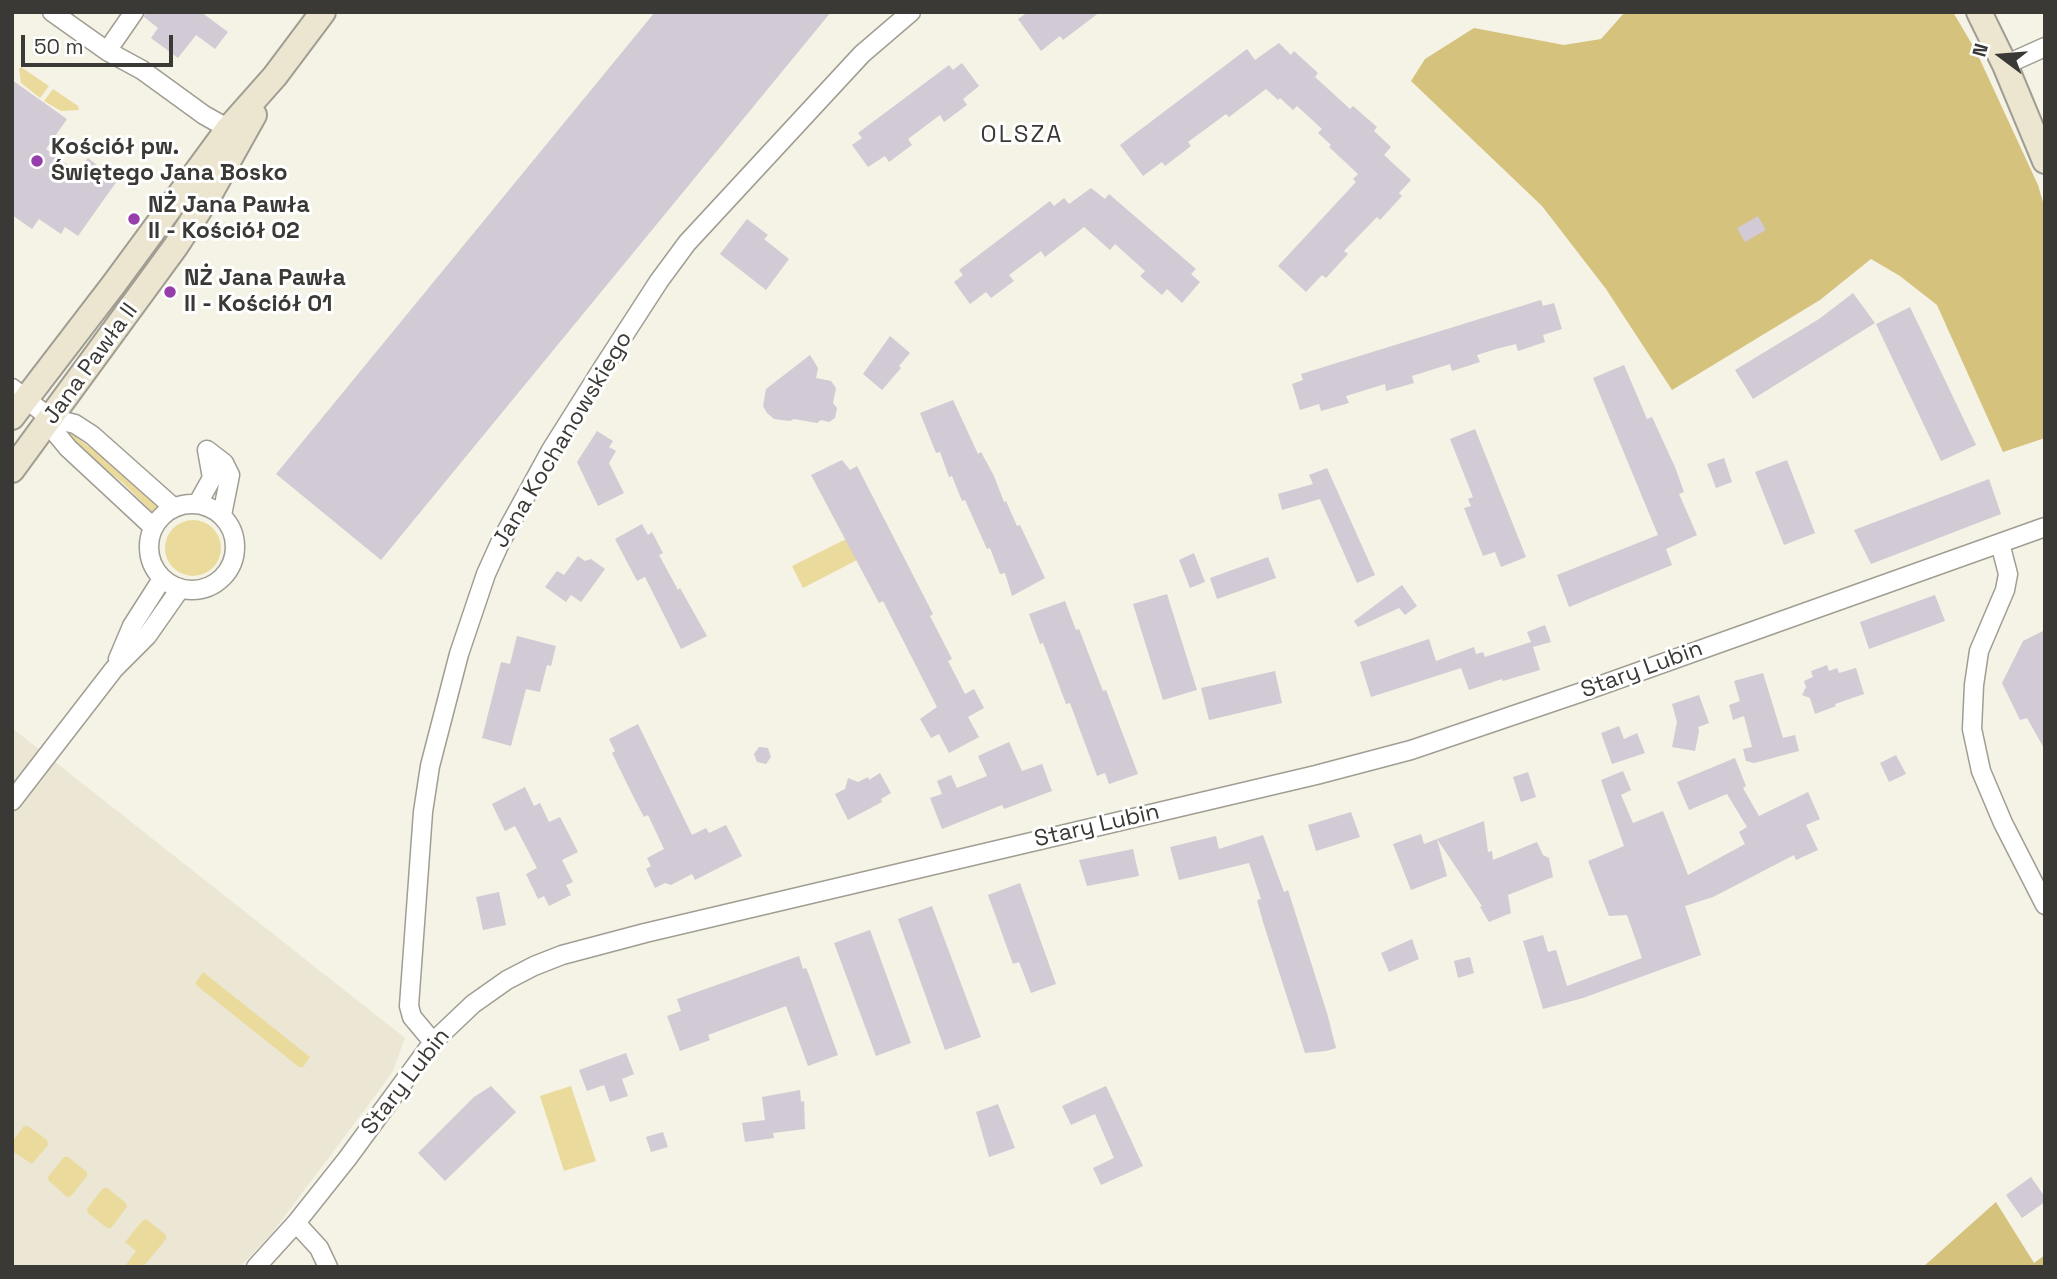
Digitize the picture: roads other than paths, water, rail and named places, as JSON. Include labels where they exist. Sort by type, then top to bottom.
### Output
[{"type":"street","points":[[52,12],[107,51],[142,70],[204,115],[235,132]]},
{"type":"street","points":[[107,51],[134,12]]},
{"type":"street","name":"Jana Pawła II","points":[[17,402],[235,132],[323,12]]},
{"type":"street","name":"Jana Kochanowskiego","points":[[433,1042],[412,1017],[409,1006],[423,812],[430,766],[459,654],[486,574],[500,543],[551,450],[659,281],[687,243],[862,54],[911,12]]},
{"type":"street","points":[[1979,12],[2005,65],[2045,161]]},
{"type":"street","points":[[2005,65],[2045,47]]},
{"type":"street","name":"Jana Pawła II","points":[[12,470],[176,246],[235,132]]},
{"type":"street","points":[[17,402],[50,418],[75,424],[92,435],[173,507]]},
{"type":"street","points":[[50,418],[54,431],[68,448],[153,527]]},
{"type":"street","points":[[198,503],[212,478],[208,450],[224,463],[230,475],[222,515]]},
{"type":"street","points":[[186,503],[198,503],[207,505],[230,524],[236,546],[230,568],[214,585],[203,589],[180,589],[162,579],[153,567],[149,540],[153,527],[165,512],[186,503]]},
{"type":"street","name":"Stary Lubin","points":[[256,1267],[296,1223],[347,1159],[433,1042],[473,1004],[507,980],[562,955],[632,936],[1316,775],[1410,750],[1582,692],[2045,527]]},
{"type":"street","points":[[2000,543],[2008,574],[2005,590],[1979,651],[1972,729],[1981,771],[2003,822],[2045,905]]},
{"type":"street","points":[[114,669],[132,626],[162,579]]},
{"type":"street","points":[[12,801],[114,669],[147,636],[180,589]]},
{"type":"street","points":[[296,1223],[319,1248],[328,1267]]},
{"type":"place","name":"Kościół pw. Świętego Jana Bosko","points":[[37,161]]},
{"type":"place","name":"NŻ Jana Pawła II - Kościół 02","points":[[134,219]]},
{"type":"place","name":"NŻ Jana Pawła II - Kościół 01","points":[[170,292]]},
{"type":"district","name":"OLSZA","points":[[1022,135]]}]
